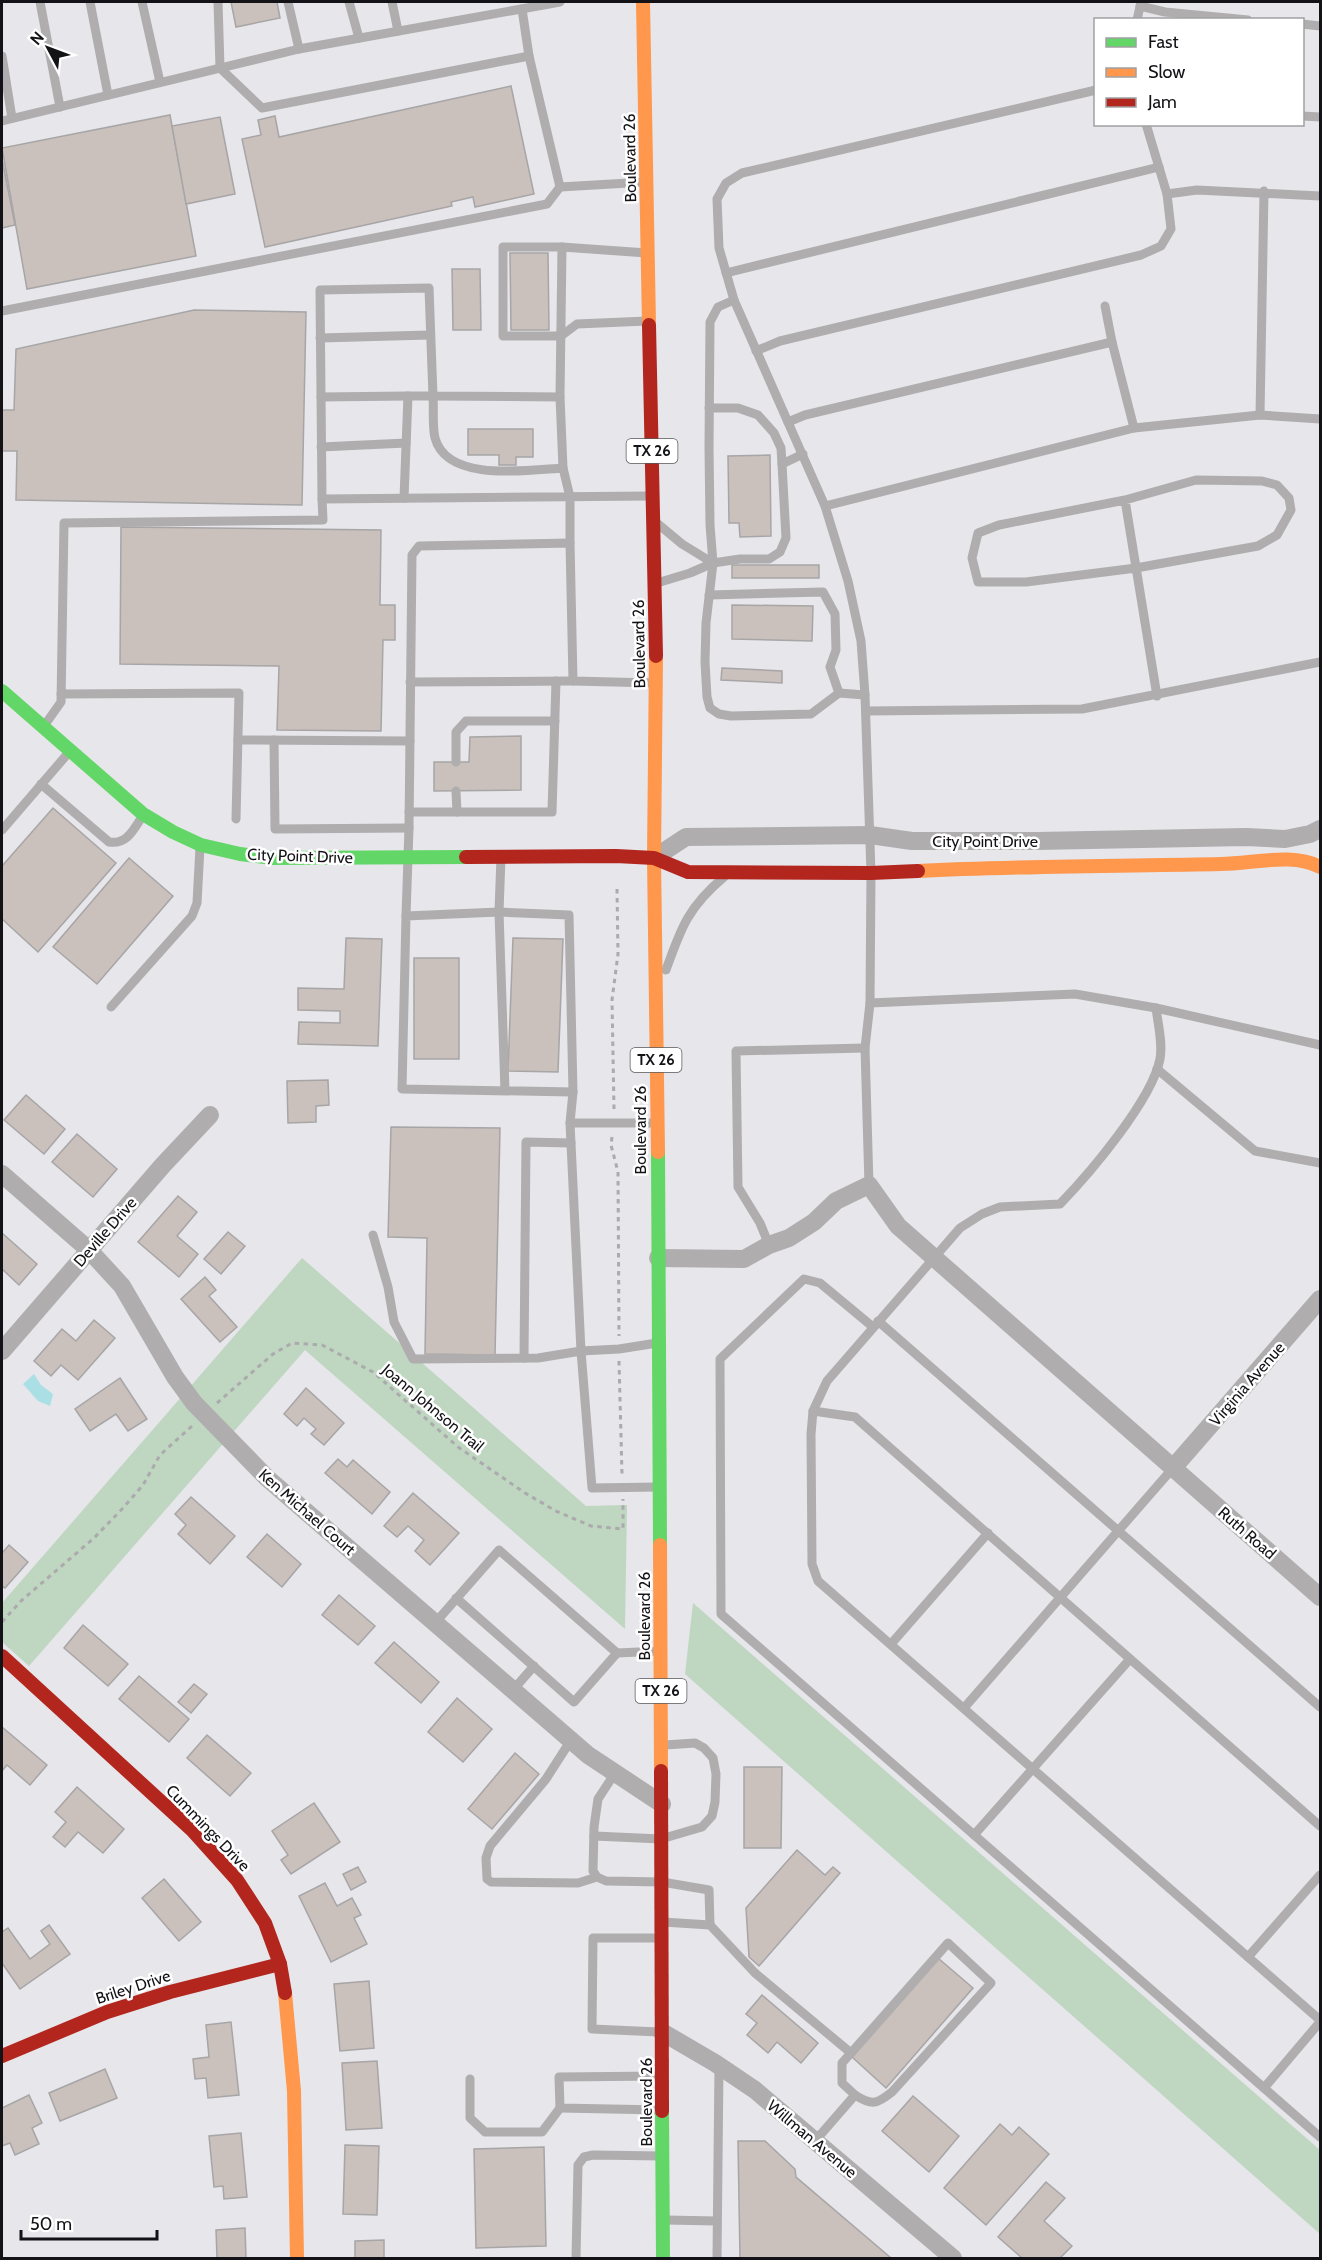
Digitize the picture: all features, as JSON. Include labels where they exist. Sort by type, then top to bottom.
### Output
[{"type":"street","name":"Boulevard 26","points":[[643,2],[656,683],[654,858],[662,1804],[663,2259]]},
{"type":"street","name":"City Point Drive","points":[[2,691],[144,814],[172,832],[201,845],[240,854],[272,858],[616,856],[654,858],[688,872],[729,873],[871,873],[1001,867],[1239,864],[1298,859],[1309,861],[1320,867]]},
{"type":"street","name":"City Point Drive","points":[[654,858],[686,837],[870,835],[923,841],[1235,837],[1285,839],[1310,834],[1320,829]]},
{"type":"street","name":"Deville Drive","points":[[2,1351],[163,1165],[210,1115]]},
{"type":"street","name":"Ken Michael Court","points":[[2,1174],[89,1250],[122,1286],[175,1377],[194,1403],[267,1478],[588,1755],[662,1804]]},
{"type":"street","points":[[658,1258],[744,1259],[769,1245],[789,1238],[814,1222],[836,1201],[868,1185]]},
{"type":"street","name":"Ruth Road","points":[[868,1185],[898,1226],[1320,1597]]},
{"type":"street","name":"Virginia Avenue","points":[[1173,1468],[1320,1299]]},
{"type":"street","name":"Cummings Drive","points":[[2,1656],[184,1823],[237,1880],[265,1923],[280,1964],[288,2015],[294,2091],[297,2259]]},
{"type":"street","name":"Briley Drive","points":[[2,2056],[107,2012],[170,1992],[280,1964]]},
{"type":"street","name":"Willman Avenue","points":[[662,2032],[755,2090],[953,2259]]},
{"type":"lane","points":[[40,2],[60,107]]},
{"type":"lane","points":[[90,2],[108,95]]},
{"type":"lane","points":[[142,2],[159,82]]},
{"type":"lane","points":[[218,2],[220,68],[262,108],[529,56]]},
{"type":"lane","points":[[288,2],[299,49]]},
{"type":"lane","points":[[349,2],[359,38]]},
{"type":"lane","points":[[392,2],[398,31]]},
{"type":"lane","points":[[2,121],[299,49],[560,2]]},
{"type":"lane","points":[[1140,4],[1165,12],[1227,18]]},
{"type":"lane","points":[[522,9],[529,56],[560,187]]},
{"type":"lane","points":[[1304,24],[1320,26]]},
{"type":"lane","points":[[2,56],[12,118]]},
{"type":"lane","points":[[868,1185],[865,1048],[870,1003],[871,873],[866,711],[861,641],[850,591],[825,506],[734,300],[719,248],[717,200],[726,183],[742,172],[1094,90]]},
{"type":"lane","points":[[1304,116],[1320,117]]},
{"type":"lane","points":[[756,351],[780,341],[1141,255],[1161,246],[1171,229],[1167,194],[1147,126]]},
{"type":"lane","points":[[726,273],[1159,167]]},
{"type":"lane","points":[[2,311],[547,204],[560,187],[647,182]]},
{"type":"lane","points":[[1167,194],[1197,190],[1264,191],[1320,196]]},
{"type":"lane","points":[[1260,415],[1264,191]]},
{"type":"lane","points":[[647,252],[562,247],[502,247],[503,336],[561,336],[577,324],[649,321]]},
{"type":"lane","points":[[562,247],[560,397],[562,468],[570,497],[573,681]]},
{"type":"lane","points":[[43,728],[61,702],[64,523],[323,520],[320,290],[429,288],[435,439],[445,455],[467,468],[496,471],[562,468]]},
{"type":"lane","points":[[734,300],[718,307],[710,322],[710,525],[713,563],[706,623],[705,662],[710,708],[719,714],[731,716],[810,714],[839,693],[865,695]]},
{"type":"lane","points":[[1105,306],[1134,428]]},
{"type":"lane","points":[[320,338],[430,335]]},
{"type":"lane","points":[[788,422],[805,415],[1112,342]]},
{"type":"lane","points":[[404,498],[408,396]]},
{"type":"lane","points":[[321,397],[560,397]]},
{"type":"lane","points":[[654,584],[713,563],[740,559],[769,559],[780,552],[786,538],[781,448],[774,433],[758,415],[738,408],[709,408]]},
{"type":"lane","points":[[825,506],[1134,428],[1260,415],[1320,419]]},
{"type":"lane","points":[[321,447],[406,442]]},
{"type":"lane","points":[[782,464],[802,454]]},
{"type":"lane","points":[[1196,480],[1262,481],[1277,485],[1289,498],[1291,510],[1277,535],[1258,546],[1136,568],[1026,582],[978,582],[972,558],[978,533],[999,525],[1125,500],[1196,480]]},
{"type":"lane","points":[[322,499],[653,496]]},
{"type":"lane","points":[[1125,500],[1156,696]]},
{"type":"lane","points":[[653,521],[713,563]]},
{"type":"lane","points":[[570,543],[419,546],[412,555],[410,812],[402,1089],[573,1092]]},
{"type":"lane","points":[[709,595],[823,592],[835,614],[836,650],[830,667],[839,693]]},
{"type":"lane","points":[[866,711],[1082,709],[1320,662]]},
{"type":"lane","points":[[410,812],[552,812],[556,681]]},
{"type":"lane","points":[[410,682],[656,683]]},
{"type":"lane","points":[[61,694],[239,693],[236,819]]},
{"type":"lane","points":[[456,762],[456,732],[466,722],[555,721]]},
{"type":"lane","points":[[238,740],[410,741]]},
{"type":"lane","points":[[274,741],[275,829],[409,828]]},
{"type":"lane","points":[[2,830],[70,752]]},
{"type":"lane","points":[[41,784],[109,842],[117,843],[128,837],[144,814]]},
{"type":"lane","points":[[456,791],[457,812]]},
{"type":"lane","points":[[111,1007],[192,916],[197,903],[201,845]]},
{"type":"lane","points":[[501,856],[499,912],[506,1091]]},
{"type":"lane","points":[[656,998],[686,918],[704,894],[729,873]]},
{"type":"lane","points":[[406,916],[499,912],[569,915],[573,1092],[570,1123],[581,1351],[592,1488],[659,1487]]},
{"type":"lane","points":[[870,1003],[1075,994],[1156,1008],[1320,1045]]},
{"type":"lane","points":[[1156,1008],[1161,1057],[1152,1084],[1081,1182],[1060,1204],[1000,1207],[982,1214],[960,1228],[827,1381],[813,1411],[811,1434],[812,1564],[818,1581],[1033,1767],[1320,2021],[1264,2088]]},
{"type":"lane","points":[[769,1245],[760,1223],[738,1187],[736,1051],[865,1048]]},
{"type":"lane","points":[[1157,1069],[1255,1151],[1320,1163]]},
{"type":"lane","points":[[570,1123],[657,1122]]},
{"type":"lane","points":[[524,1358],[526,1142],[571,1143]]},
{"type":"lane","points":[[373,1235],[388,1287],[394,1322],[413,1359],[538,1358],[658,1342]]},
{"type":"lane","points":[[1320,1707],[1119,1531],[876,1324],[820,1283],[804,1279],[720,1359],[721,1614],[1320,2137]]},
{"type":"lane","points":[[813,1411],[855,1417],[1320,1827]]},
{"type":"lane","points":[[964,1708],[1173,1468]]},
{"type":"lane","points":[[891,1644],[987,1533]]},
{"type":"lane","points":[[435,1623],[499,1550],[617,1653],[660,1651]]},
{"type":"lane","points":[[456,1598],[574,1702],[617,1653]]},
{"type":"lane","points":[[974,1835],[1130,1659]]},
{"type":"lane","points":[[513,1690],[534,1666]]},
{"type":"lane","points":[[572,1740],[546,1779],[490,1846],[486,1858],[487,1879],[491,1882],[578,1883],[597,1877]]},
{"type":"lane","points":[[594,1836],[661,1839],[702,1827],[712,1816],[716,1774],[713,1758],[704,1748],[695,1743],[661,1745]]},
{"type":"lane","points":[[615,1773],[598,1799],[593,1871],[597,1877],[606,1881],[662,1882],[709,1890],[710,1924],[755,1973],[851,2053]]},
{"type":"lane","points":[[1248,1957],[1320,1875]]},
{"type":"lane","points":[[662,1922],[710,1924]]},
{"type":"lane","points":[[662,1938],[593,1938],[592,2030],[662,2032]]},
{"type":"lane","points":[[948,1943],[991,1983],[892,2092],[879,2102],[865,2102],[855,2095],[842,2083],[842,2063],[948,1943]]},
{"type":"lane","points":[[717,2259],[719,2066]]},
{"type":"lane","points":[[470,2079],[470,2118],[485,2132],[542,2132],[560,2108],[560,2077],[662,2076]]},
{"type":"lane","points":[[815,2141],[855,2095]]},
{"type":"lane","points":[[560,2108],[661,2110]]},
{"type":"lane","points":[[576,2259],[578,2165],[584,2157],[593,2155],[662,2156]]},
{"type":"lane","points":[[663,2220],[717,2221]]},
{"type":"path","points":[[615,1102],[612,1000],[618,954],[617,890]]},
{"type":"path","points":[[611,1145],[618,1172],[619,1338]]},
{"type":"path","name":"Joann Johnson Trail","points":[[213,1406],[273,1354],[292,1343],[322,1345],[372,1372],[459,1447],[525,1493],[556,1511],[591,1526],[623,1529],[622,1503]]},
{"type":"path","points":[[619,1369],[623,1480]]},
{"type":"path","points":[[2,1622],[21,1601],[94,1538],[123,1508],[143,1485],[160,1455],[190,1427]]},
{"type":"green space","points":[[302,1258],[586,1506],[627,1505],[625,1629],[305,1350],[29,1666],[2,1642],[2,1603]]},
{"type":"green space","points":[[693,1603],[1320,2150],[1320,2234],[685,1674]]},
{"type":"water","points":[[34,1374],[41,1385],[53,1394],[50,1406],[38,1401],[23,1384]]},
{"type":"building","points":[[231,2],[277,2],[280,18],[236,27]]},
{"type":"building","points":[[511,86],[534,194],[475,207],[473,197],[451,202],[452,206],[265,247],[242,139],[261,135],[258,120],[275,116],[279,137]]},
{"type":"building","points":[[170,115],[196,256],[27,289],[2,148]]},
{"type":"building","points":[[220,117],[235,194],[186,204],[172,126]]},
{"type":"building","points":[[2,159],[15,225],[2,228]]},
{"type":"building","points":[[510,253],[548,253],[549,330],[511,330]]},
{"type":"building","points":[[452,269],[480,269],[481,330],[453,330]]},
{"type":"building","points":[[194,310],[306,312],[302,505],[16,500],[17,451],[2,451],[2,410],[14,410],[16,349]]},
{"type":"building","points":[[468,429],[533,429],[533,457],[516,457],[516,465],[499,465],[499,455],[468,455]]},
{"type":"building","points":[[770,455],[771,536],[740,537],[739,523],[729,523],[728,456]]},
{"type":"building","points":[[121,527],[381,530],[380,605],[395,605],[395,640],[383,640],[381,731],[277,730],[279,666],[120,664]]},
{"type":"building","points":[[732,565],[819,565],[819,578],[732,578]]},
{"type":"building","points":[[732,605],[813,606],[812,641],[732,639]]},
{"type":"building","points":[[722,668],[782,671],[782,683],[721,680]]},
{"type":"building","points":[[521,736],[521,790],[434,791],[434,762],[469,762],[470,737]]},
{"type":"building","points":[[53,808],[116,863],[38,952],[2,919],[2,866]]},
{"type":"building","points":[[129,858],[173,896],[97,984],[53,947]]},
{"type":"building","points":[[346,938],[382,939],[378,1046],[298,1044],[299,1022],[340,1023],[340,1011],[298,1010],[298,988],[344,989]]},
{"type":"building","points":[[513,938],[563,939],[558,1072],[508,1071]]},
{"type":"building","points":[[414,958],[459,958],[459,1059],[414,1059]]},
{"type":"building","points":[[328,1080],[329,1105],[316,1106],[316,1122],[288,1123],[287,1081]]},
{"type":"building","points":[[26,1095],[65,1129],[44,1154],[4,1120]]},
{"type":"building","points":[[391,1127],[500,1128],[495,1355],[425,1354],[427,1238],[388,1237]]},
{"type":"building","points":[[77,1134],[117,1169],[93,1197],[52,1162]]},
{"type":"building","points":[[178,1196],[197,1212],[177,1236],[198,1254],[179,1277],[138,1242]]},
{"type":"building","points":[[228,1232],[245,1246],[221,1274],[204,1259]]},
{"type":"building","points":[[2,1233],[37,1264],[19,1285],[2,1269]]},
{"type":"building","points":[[205,1277],[216,1290],[209,1296],[237,1327],[220,1342],[181,1299]]},
{"type":"building","points":[[94,1320],[115,1338],[78,1380],[61,1365],[51,1376],[34,1361],[62,1329],[76,1341]]},
{"type":"building","points":[[120,1378],[147,1419],[128,1431],[116,1414],[90,1431],[75,1409]]},
{"type":"building","points":[[306,1388],[344,1423],[324,1445],[311,1434],[316,1429],[304,1418],[297,1426],[284,1414]]},
{"type":"building","points":[[338,1459],[347,1467],[353,1460],[390,1492],[372,1514],[325,1473]]},
{"type":"building","points":[[413,1493],[459,1533],[430,1565],[415,1551],[424,1540],[408,1526],[397,1537],[384,1526]]},
{"type":"building","points":[[191,1497],[235,1536],[210,1564],[178,1534],[186,1525],[175,1514]]},
{"type":"building","points":[[267,1534],[301,1564],[282,1587],[247,1557]]},
{"type":"building","points":[[9,1545],[28,1562],[5,1588],[2,1586],[2,1551]]},
{"type":"building","points":[[339,1595],[375,1626],[358,1645],[322,1615]]},
{"type":"building","points":[[83,1625],[128,1664],[108,1686],[64,1648]]},
{"type":"building","points":[[394,1642],[439,1682],[421,1703],[375,1663]]},
{"type":"building","points":[[139,1676],[189,1719],[169,1742],[119,1699]]},
{"type":"building","points":[[194,1684],[207,1694],[191,1713],[178,1702]]},
{"type":"building","points":[[457,1698],[492,1729],[463,1762],[428,1732]]},
{"type":"building","points":[[2,1727],[47,1765],[30,1785],[7,1765],[2,1771]]},
{"type":"building","points":[[207,1735],[251,1773],[230,1796],[187,1758]]},
{"type":"building","points":[[515,1753],[539,1774],[492,1829],[468,1809]]},
{"type":"building","points":[[744,1767],[782,1767],[781,1848],[744,1848]]},
{"type":"building","points":[[77,1787],[124,1829],[103,1853],[78,1832],[65,1847],[53,1837],[66,1822],[55,1812]]},
{"type":"building","points":[[314,1803],[340,1842],[291,1874],[281,1860],[288,1855],[272,1831]]},
{"type":"building","points":[[797,1850],[825,1875],[833,1867],[840,1873],[759,1966],[749,1957],[746,1908]]},
{"type":"building","points":[[358,1867],[366,1882],[351,1890],[343,1874]]},
{"type":"building","points":[[164,1879],[201,1922],[179,1941],[142,1898]]},
{"type":"building","points":[[325,1883],[337,1906],[352,1898],[361,1915],[354,1918],[367,1944],[331,1962],[299,1896]]},
{"type":"building","points":[[49,1925],[70,1954],[20,1989],[2,1963],[2,1932],[8,1928],[30,1959],[50,1944],[41,1931]]},
{"type":"building","points":[[938,1958],[973,1988],[886,2088],[852,2057]]},
{"type":"building","points":[[369,1981],[374,2048],[340,2051],[334,1984]]},
{"type":"building","points":[[762,1995],[818,2043],[801,2063],[777,2042],[768,2053],[747,2035],[757,2023],[746,2014]]},
{"type":"building","points":[[231,2022],[239,2095],[208,2098],[206,2078],[195,2079],[193,2059],[209,2057],[206,2025]]},
{"type":"building","points":[[377,2061],[382,2128],[346,2130],[342,2063]]},
{"type":"building","points":[[105,2069],[117,2098],[60,2121],[49,2093]]},
{"type":"building","points":[[29,2095],[42,2123],[32,2128],[39,2144],[15,2155],[10,2143],[2,2146],[2,2108]]},
{"type":"building","points":[[913,2096],[959,2136],[929,2172],[882,2131]]},
{"type":"building","points":[[1000,2124],[1012,2135],[1019,2127],[1049,2154],[986,2225],[944,2188]]},
{"type":"building","points":[[241,2133],[247,2197],[224,2199],[223,2186],[214,2187],[209,2136]]},
{"type":"building","points":[[738,2141],[765,2141],[795,2169],[796,2177],[891,2258],[740,2258]]},
{"type":"building","points":[[345,2145],[379,2146],[377,2215],[343,2214]]},
{"type":"building","points":[[544,2147],[546,2246],[476,2248],[474,2149]]},
{"type":"building","points":[[1046,2182],[1065,2198],[1044,2221],[1072,2246],[1060,2258],[1022,2258],[998,2237]]},
{"type":"building","points":[[245,2228],[246,2258],[217,2258],[216,2230]]},
{"type":"building","points":[[384,2240],[384,2258],[355,2258],[355,2241]]},
{"type":"traffic: fast","points":[[2,691],[143,814],[201,845],[240,854],[272,858],[466,857]]},
{"type":"traffic: fast","points":[[658,1152],[660,1545]]},
{"type":"traffic: fast","points":[[662,2111],[663,2258]]},
{"type":"traffic: slow","points":[[643,2],[649,325]]},
{"type":"traffic: slow","points":[[656,656],[654,858],[658,1152]]},
{"type":"traffic: slow","points":[[918,871],[1233,864],[1285,859],[1298,860],[1320,867]]},
{"type":"traffic: slow","points":[[660,1545],[661,1771]]},
{"type":"traffic: slow","points":[[285,1993],[294,2091],[297,2258]]},
{"type":"traffic: jam","points":[[649,325],[656,656]]},
{"type":"traffic: jam","points":[[466,857],[654,858],[688,872],[918,871]]},
{"type":"traffic: jam","points":[[2,1656],[192,1830],[237,1880],[265,1923],[280,1964],[285,1993]]},
{"type":"traffic: jam","points":[[661,1771],[662,2111]]},
{"type":"traffic: jam","points":[[2,2056],[107,2012],[170,1992],[280,1964]]}]
